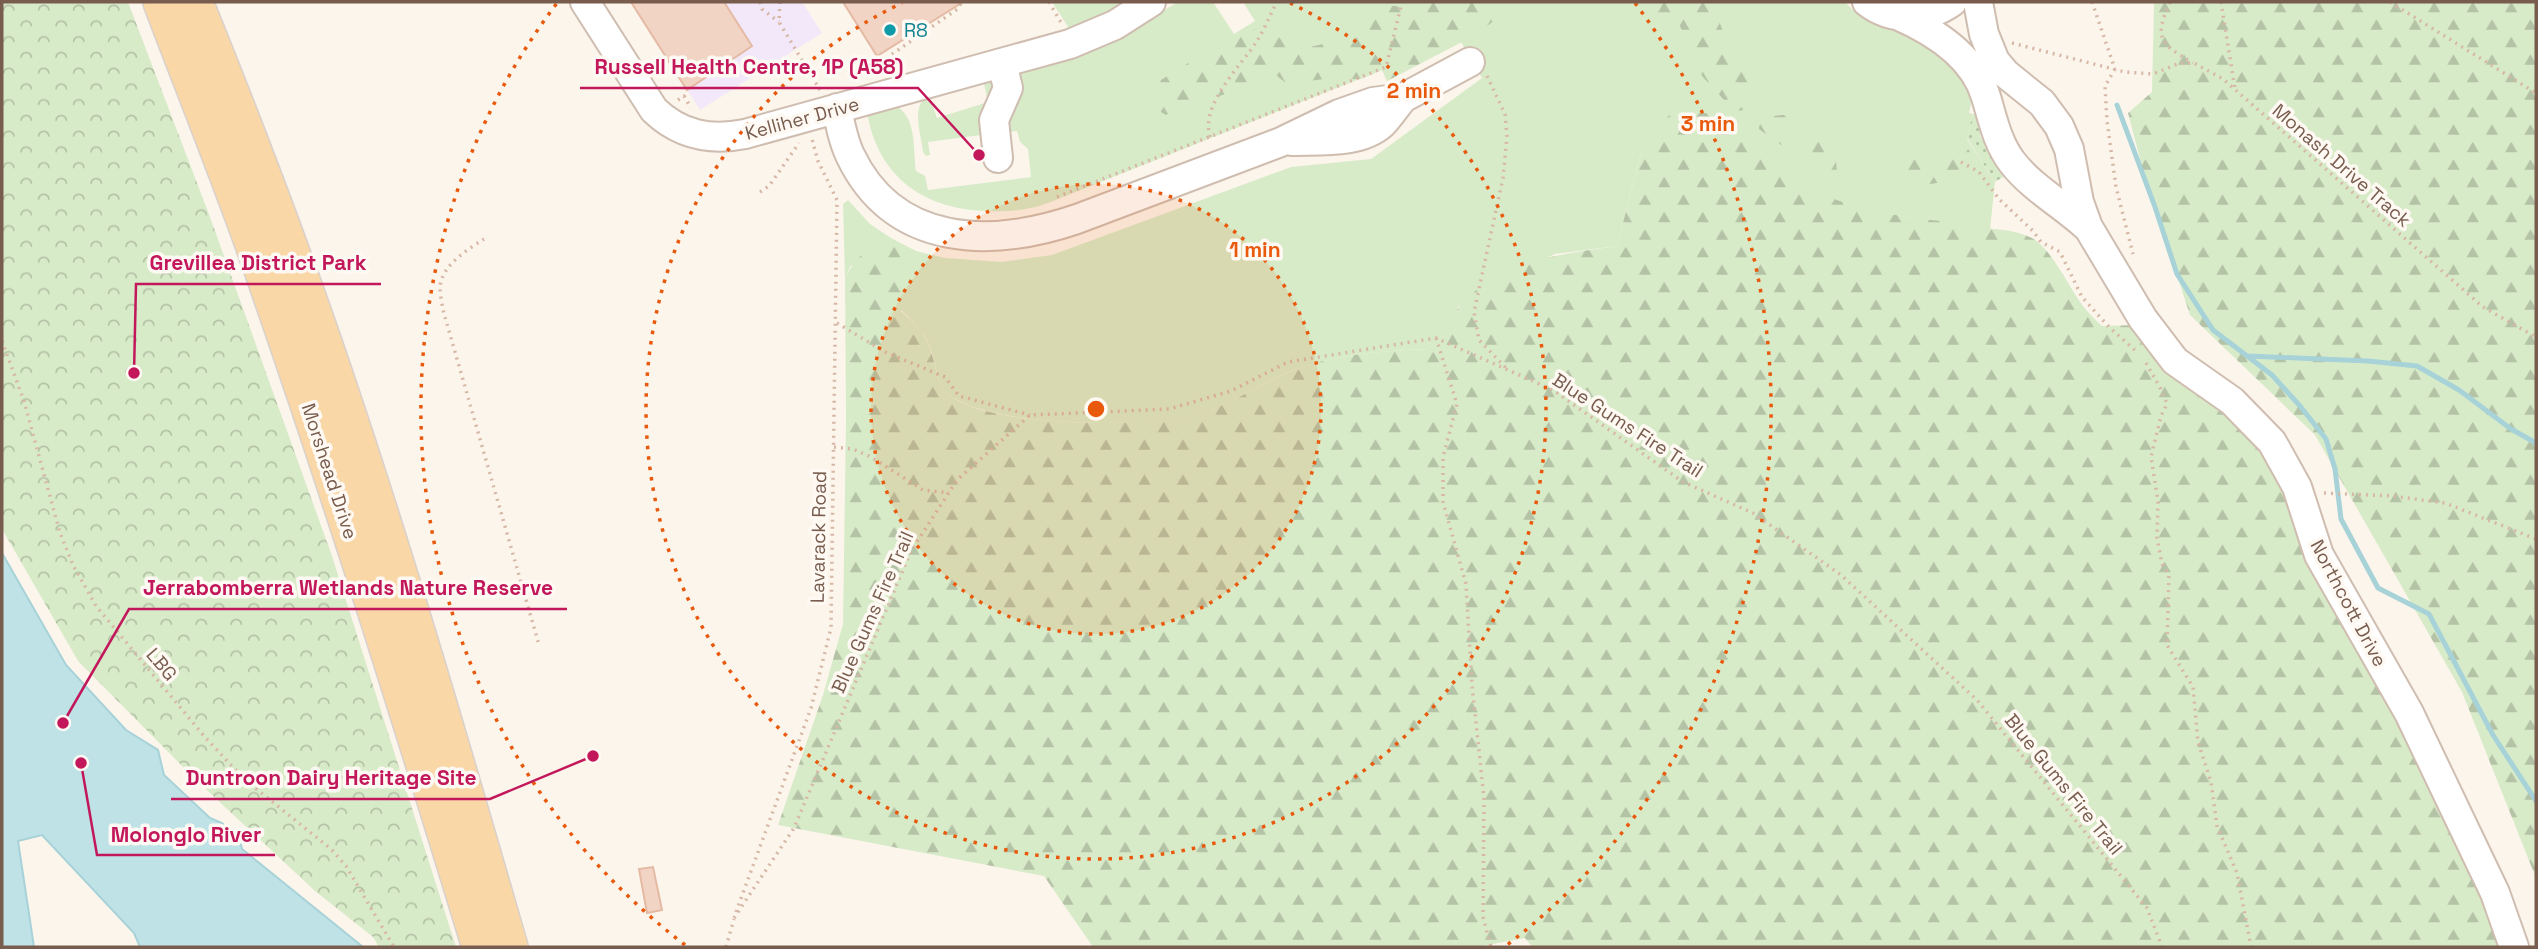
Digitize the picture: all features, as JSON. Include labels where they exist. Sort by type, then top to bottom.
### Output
[{"type":"main road","name":"Morshead Drive","points":[[161,2],[259,260],[299,375],[480,947]]},
{"type":"main road","name":"Morshead Drive","points":[[195,2],[278,213],[332,367],[397,564],[510,947]]},
{"type":"street","name":"Kelliher Drive","points":[[585,2],[654,110],[683,130],[706,137],[725,138],[808,124],[829,100],[1002,63],[1070,44],[1094,35],[1151,2]]},
{"type":"street","name":"Northcott Drive","points":[[1867,2],[1929,31],[1969,64],[1983,86],[1997,135],[2012,162],[2030,181],[2088,228]]},
{"type":"street","points":[[1897,15],[1922,16],[1952,2]]},
{"type":"street","name":"Northcott Drive","points":[[1978,2],[1991,54],[1999,66],[2042,103],[2059,126],[2069,149],[2079,202],[2088,228],[2143,319],[2175,361],[2232,401],[2272,442],[2297,487],[2319,555],[2409,713],[2494,893],[2514,947]]},
{"type":"street","points":[[998,158],[994,120],[1008,88],[1002,63]]},
{"type":"street","points":[[829,100],[851,157],[881,200],[914,222],[968,236],[1010,236],[1046,230],[1282,142],[1347,138],[1364,134],[1383,123],[1403,98],[1476,65]]},
{"type":"path","points":[[760,2],[762,9],[779,22],[829,100]]},
{"type":"path","points":[[779,22],[780,2]]},
{"type":"path","points":[[864,76],[887,63],[887,57],[959,8],[961,2]]},
{"type":"path","points":[[1049,2],[1065,29]]},
{"type":"path","points":[[1221,164],[1210,136],[1209,121],[1214,102],[1257,40],[1277,2]]},
{"type":"path","points":[[1057,197],[1386,67],[1402,2]]},
{"type":"path","points":[[2092,2],[2115,69],[2105,86],[2107,121],[2116,187],[2136,261]]},
{"type":"path","name":"Monash Drive Track","points":[[2170,2],[2160,26],[2163,40],[2171,50],[2223,79],[2483,307],[2536,337]]},
{"type":"path","points":[[2221,2],[2235,90]]},
{"type":"path","points":[[2390,2],[2536,93]]},
{"type":"path","points":[[1984,34],[2115,69],[2153,74],[2180,63],[2194,63]]},
{"type":"path","points":[[1476,65],[1503,108],[1507,128],[1503,178],[1474,312],[1479,340],[1507,369]]},
{"type":"path","points":[[760,192],[769,186],[808,124]]},
{"type":"path","name":"Lavarack Road","points":[[726,947],[734,918],[811,708],[831,628],[837,200],[818,161],[808,124]]},
{"type":"path","points":[[1961,162],[1979,172],[1999,200],[2033,231],[2041,242],[2060,252],[2082,297],[2109,327],[2139,353],[2167,404],[2161,416],[2151,457],[2158,501],[2157,538],[2162,564],[2169,575],[2167,645],[2193,687],[2198,742],[2211,782],[2217,826],[2237,873],[2250,947]]},
{"type":"path","points":[[484,239],[467,250],[447,269],[440,286],[443,310],[539,645]]},
{"type":"path","points":[[836,322],[885,352],[945,377],[959,396],[1030,415],[1169,409],[1231,391],[1288,362],[1436,338],[1457,404],[1443,457],[1443,502],[1466,584],[1472,685],[1484,798],[1483,917],[1491,947]]},
{"type":"path","name":"Blue Gums Fire Trail","points":[[1436,338],[1553,390],[1683,482],[1753,513],[1841,575],[1978,699],[2147,908],[2162,947]]},
{"type":"path","name":"LBG","points":[[2,341],[24,401],[60,533],[73,565],[96,606],[204,736],[244,779],[331,849],[346,866],[394,947]]},
{"type":"path","name":"Blue Gums Fire Trail","points":[[734,918],[794,828],[911,551],[957,480],[1030,415]]},
{"type":"path","points":[[834,447],[853,449],[871,457],[923,490],[949,493]]},
{"type":"path","points":[[2316,495],[2328,492],[2445,503],[2536,539]]},
{"type":"shaded area","points":[[631,2],[802,2],[822,33],[700,110]]},
{"type":"green space","points":[[2,2],[128,2],[210,217],[332,556],[456,947],[379,947],[373,937],[315,891],[195,779],[78,661],[2,529]]},
{"type":"green space","points":[[1052,2],[1133,2],[1072,33]]},
{"type":"green space","points":[[1178,2],[1213,2],[1234,34],[1255,21],[1243,2],[1845,2],[1860,16],[1878,26],[1898,32],[1919,33],[1975,88],[1967,139],[1995,182],[1990,230],[1881,212],[1828,198],[1803,187],[1772,167],[1719,114],[1641,153],[1617,246],[1555,254],[1458,307],[1430,349],[1376,352],[1324,361],[1278,377],[1203,413],[1147,422],[1033,419],[998,414],[969,405],[948,394],[940,382],[928,341],[916,325],[851,265],[845,278],[843,204],[848,200],[870,224],[916,251],[945,258],[1002,262],[1052,255],[1291,167],[1371,159],[1482,78],[1461,42],[1387,81],[1382,70],[1048,203],[1019,210],[966,209],[925,197],[908,186],[882,155],[867,112],[895,106],[902,111],[911,125],[916,171],[925,176],[928,190],[1031,177],[1028,149],[1020,142],[1017,131],[999,133],[1012,77],[1099,48]]},
{"type":"green space","points":[[1418,2],[1508,2],[1486,27],[1481,29],[1469,21],[1461,30],[1462,42],[1387,81],[1382,70],[1361,79],[1324,79],[1287,84],[1266,67],[1256,72],[1244,89],[1180,107],[1166,115],[1161,112],[1156,94],[1161,80],[1249,25],[1257,31],[1277,36],[1295,49],[1340,37],[1352,28],[1370,7],[1400,7]]},
{"type":"green space","points":[[1625,2],[1714,2],[1730,46],[1740,64],[1756,83],[1759,92],[1743,110],[1735,112],[1702,76],[1689,42],[1678,23],[1668,17],[1649,15]]},
{"type":"green space","points":[[2154,2],[2536,2],[2536,878],[2462,692],[2315,435],[2190,315],[2145,178],[2128,113],[2152,92]]},
{"type":"green space","points":[[1000,79],[989,134],[928,142],[930,155],[926,156],[918,120],[923,100],[929,95],[937,118],[988,102],[984,84]]},
{"type":"green space","points":[[1671,113],[1719,113],[1737,134],[1773,166],[1812,190],[1834,199],[1885,213],[2009,231],[2032,238],[2046,250],[2083,306],[2102,326],[2138,325],[2225,408],[2262,448],[2392,696],[2505,947],[1532,947],[1525,938],[1477,947],[1093,947],[1044,876],[778,825],[823,695],[843,624],[845,278],[863,253],[876,246],[892,243],[901,255],[901,311],[924,335],[943,388],[967,405],[1031,419],[1070,422],[1110,423],[1179,418],[1213,409],[1278,377],[1323,361],[1376,352],[1430,349],[1458,308],[1491,280],[1531,262],[1617,246],[1641,153],[1652,134]]},
{"type":"green space","points":[[1973,114],[1984,117],[1980,136],[2005,176],[1995,182],[1967,138]]},
{"type":"green space","points":[[1765,117],[1794,117],[1789,142],[1781,145],[1759,129],[1759,123]]},
{"type":"green space","points":[[1811,129],[1823,131],[1836,161],[1837,173],[1833,175],[1815,169],[1808,159],[1807,146]]},
{"type":"green space","points":[[1958,145],[1969,150],[1973,162],[1951,178],[1940,182],[1918,183],[1895,175],[1883,167],[1886,156],[1924,158]]},
{"type":"water","points":[[2,553],[66,665],[126,730],[158,750],[164,775],[210,818],[222,823],[240,839],[242,849],[363,947],[140,947],[134,933],[42,835],[18,841],[34,947],[2,947]]},
{"type":"building","points":[[631,2],[724,2],[752,46],[687,90]]},
{"type":"building","name":"R8","points":[[843,2],[963,2],[877,56]]},
{"type":"building","points":[[653,867],[662,910],[647,913],[639,869]]},
{"type":"waterway","points":[[2117,105],[2177,274],[2213,330],[2272,375],[2326,439],[2335,469],[2341,519],[2378,588],[2429,614],[2493,735],[2536,801]]},
{"type":"waterway","points":[[2248,356],[2417,366],[2459,390],[2511,429],[2536,443]]},
{"type":"place","name":"R8","points":[[890,30]]},
{"type":"place","name":"Russell Health Centre, 1P (A58)","points":[[979,155]]},
{"type":"place","name":"Grevillea District Park","points":[[134,373]]},
{"type":"place","name":"Jerrabomberra Wetlands Nature Reserve","points":[[63,723]]},
{"type":"place","name":"Duntroon Dairy Heritage Site","points":[[593,756]]},
{"type":"place","name":"Molonglo River","points":[[81,763]]}]
